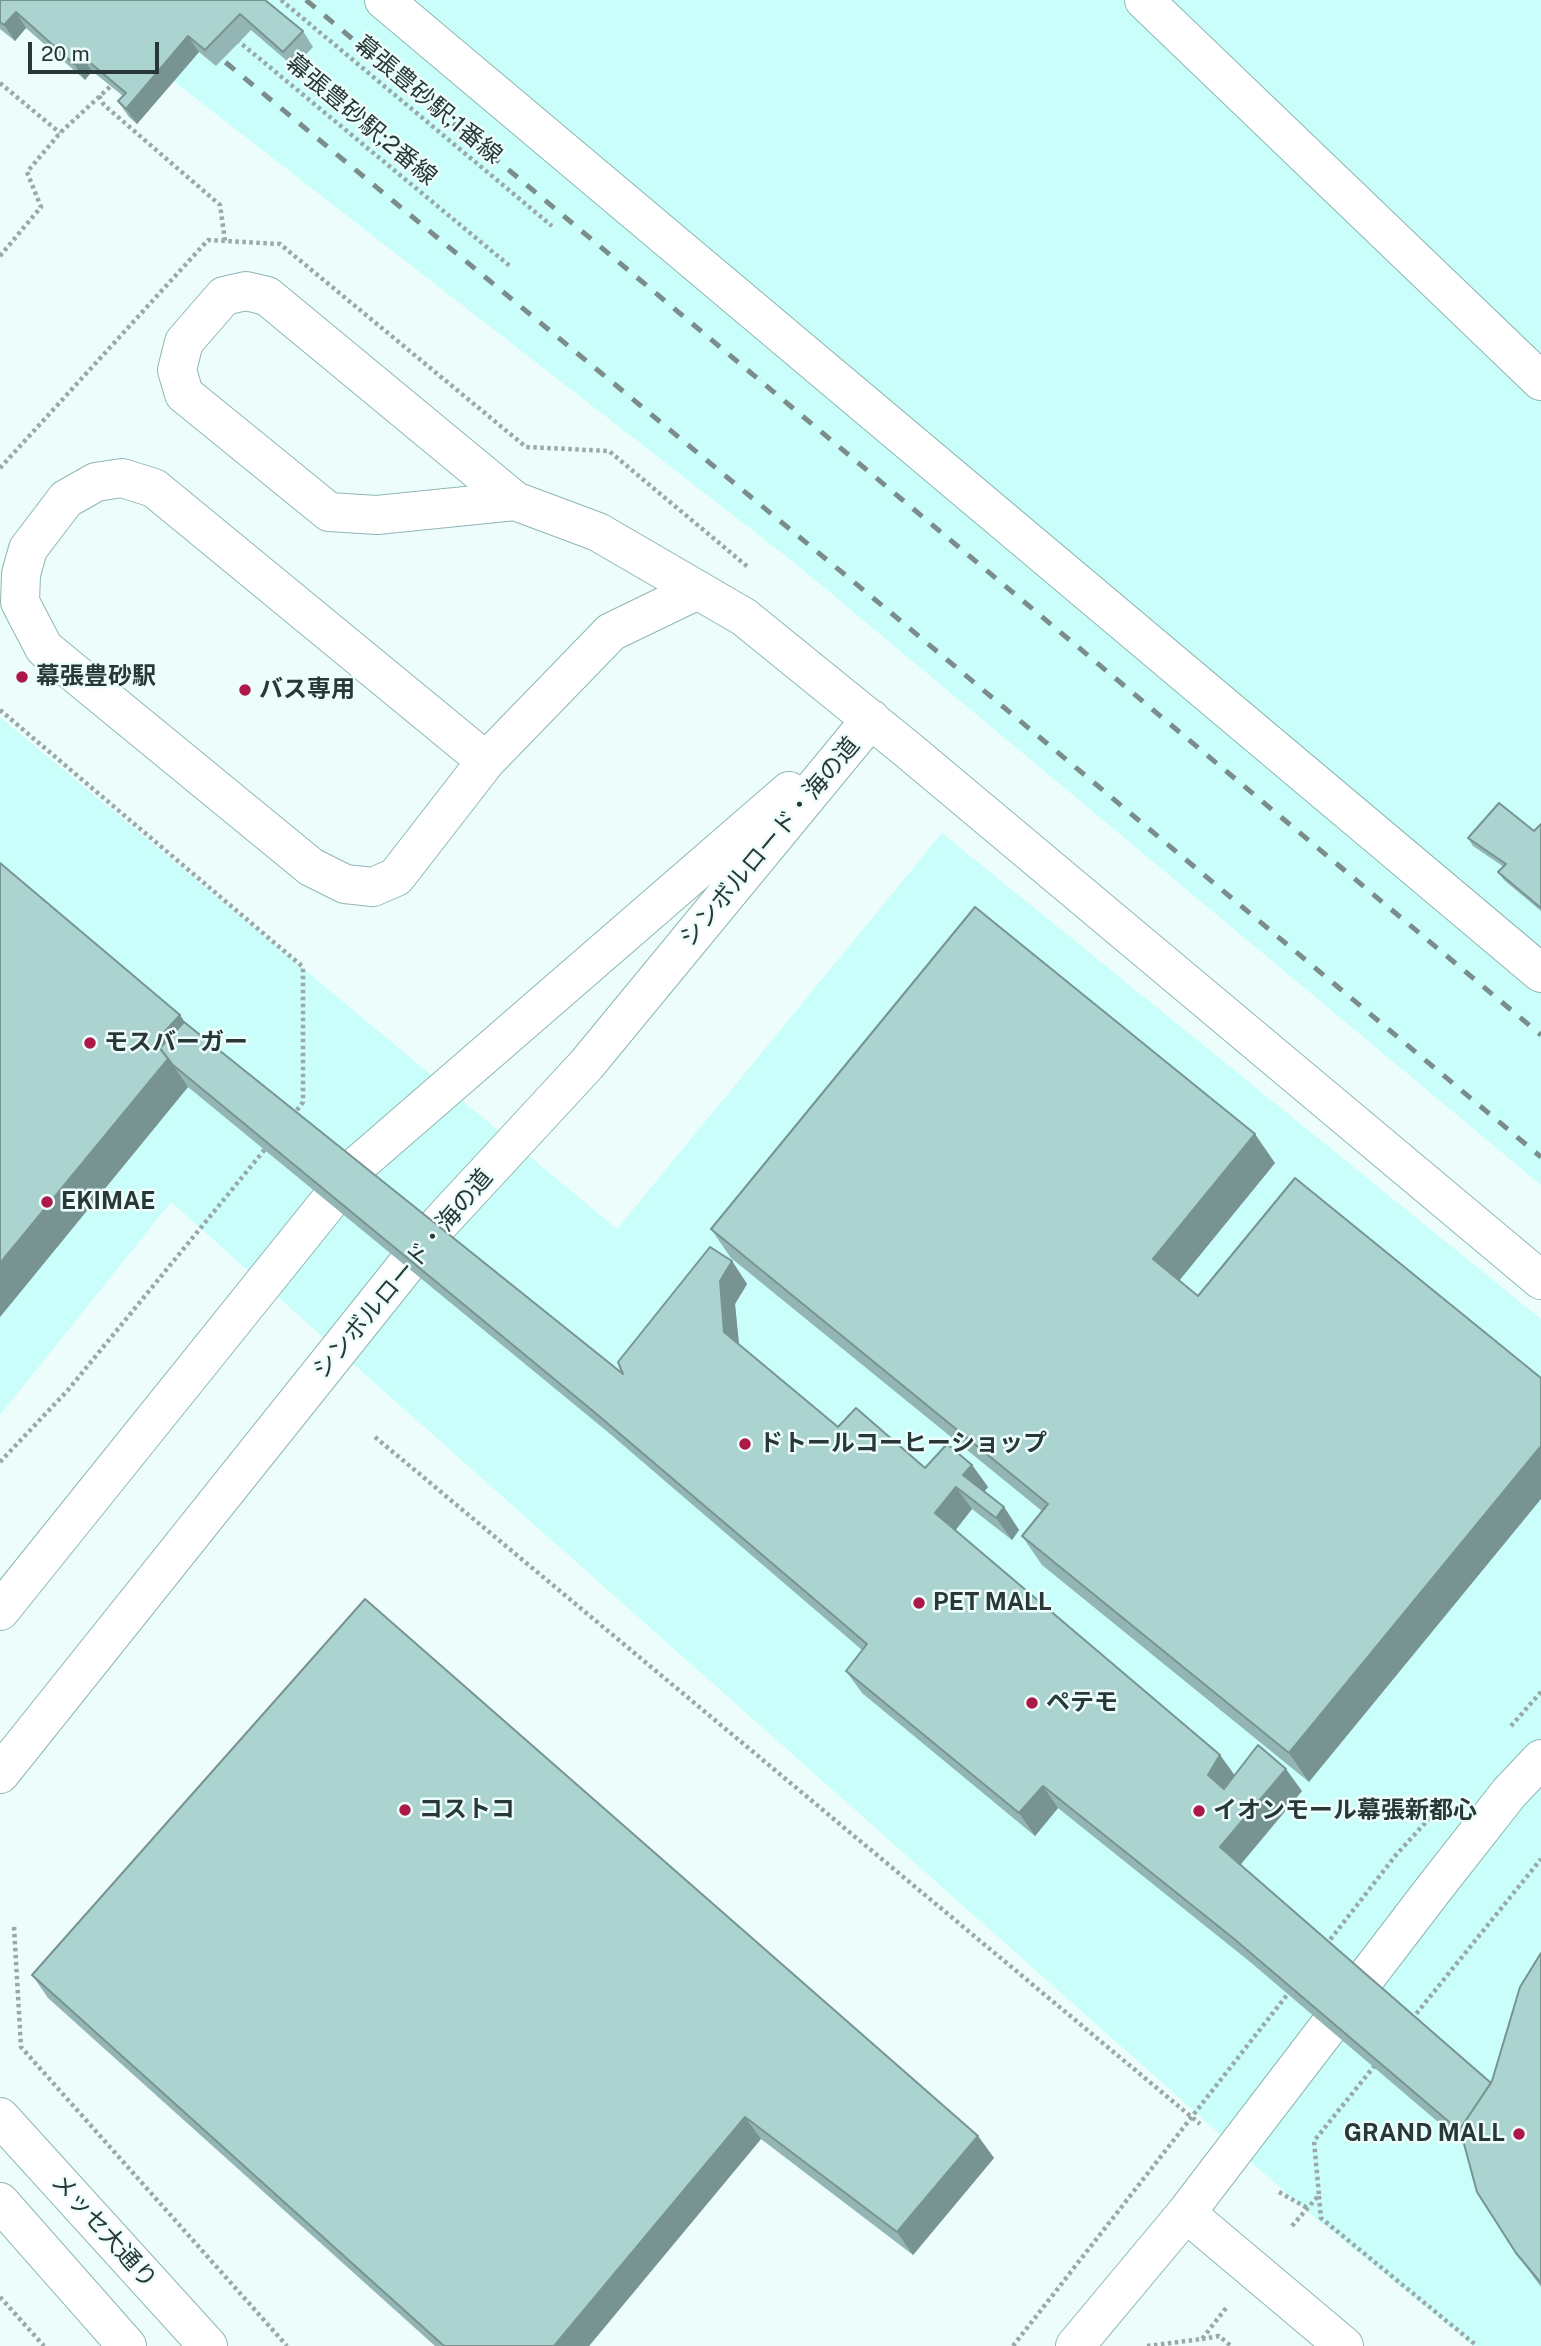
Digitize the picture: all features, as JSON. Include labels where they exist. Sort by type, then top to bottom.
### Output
[{"type":"street","points":[[384,0],[1541,973]]},
{"type":"street","points":[[1144,0],[1541,381]]},
{"type":"street","points":[[515,501],[377,515],[329,512],[184,394],[177,370],[184,342],[224,296],[246,291],[267,296],[515,501],[598,532],[744,617],[871,719],[1541,1280]]},
{"type":"street","points":[[486,761],[154,488],[122,478],[96,482],[66,499],[28,549],[20,574],[20,602],[44,648],[311,867],[345,884],[373,887],[396,877],[486,761],[611,632],[698,590]]},
{"type":"street","points":[[0,1611],[360,1163],[871,719]]},
{"type":"street","name":"シンボルロード・海の道","points":[[0,1774],[440,1223],[587,1064],[871,719]]},
{"type":"street","points":[[1075,2346],[1186,2213],[1436,1886],[1509,1793],[1541,1759]]},
{"type":"street","name":"メッセ大通り","points":[[0,2116],[208,2346]]},
{"type":"street","points":[[0,2202],[127,2346]]},
{"type":"street","points":[[1186,2213],[1344,2346]]},
{"type":"path","name":"幕張豊砂駅;1番線","points":[[281,0],[552,226]]},
{"type":"path","name":"幕張豊砂駅;2番線","points":[[232,36],[511,267]]},
{"type":"path","points":[[0,256],[41,207],[27,172],[60,133],[119,77]]},
{"type":"path","points":[[0,83],[60,133]]},
{"type":"path","points":[[99,96],[104,105],[220,205],[225,241]]},
{"type":"path","points":[[0,709],[303,967],[303,1102],[290,1119]]},
{"type":"path","points":[[0,1462],[68,1390],[268,1146]]},
{"type":"path","points":[[375,1437],[1202,2126]]},
{"type":"path","points":[[1505,1734],[1541,1692]]},
{"type":"path","points":[[1320,1953],[1396,1855],[1450,1796]]},
{"type":"path","points":[[1410,2022],[1541,1859]]},
{"type":"path","points":[[14,1927],[21,2047],[287,2346]]},
{"type":"path","points":[[1013,2346],[1294,1986]]},
{"type":"path","points":[[1384,2054],[1314,2141],[1321,2218],[1477,2346]]},
{"type":"path","points":[[1279,2192],[1309,2209]]},
{"type":"path","points":[[1292,2226],[1319,2195]]},
{"type":"path","points":[[0,2297],[44,2346]]},
{"type":"path","points":[[1202,2339],[1226,2308]]},
{"type":"path","points":[[1147,2346],[1219,2336],[1231,2346]]},
{"type":"shaded area","points":[[69,0],[1541,0],[1541,1185],[796,564]]},
{"type":"shaded area","name":"イオンモール幕張新都心","points":[[0,717],[617,1229],[942,833],[1541,1319],[1541,2346],[1474,2346],[1302,2207],[171,1202],[0,1415]]},
{"type":"building","points":[[0,0],[265,0],[303,31],[283,52],[240,14],[205,50],[188,36],[126,109],[118,101],[126,93],[81,55],[74,64],[16,12],[4,25],[0,22]]},
{"type":"building","points":[[1499,803],[1534,831],[1541,824],[1541,908],[1498,872],[1506,864],[1468,838]]},
{"type":"building","name":"EKIMAE","points":[[0,863],[180,1015],[155,1042],[168,1059],[0,1263]]},
{"type":"building","points":[[975,907],[1255,1134],[1153,1259],[1198,1296],[1295,1178],[1541,1378],[1541,1446],[1289,1753],[1022,1536],[1048,1504],[711,1229]]},
{"type":"building","name":"PET MALL","points":[[184,1022],[623,1374],[618,1362],[710,1247],[732,1261],[720,1281],[724,1332],[838,1427],[856,1408],[925,1468],[947,1444],[972,1465],[963,1475],[1004,1507],[996,1518],[956,1487],[935,1513],[1220,1755],[1208,1775],[1224,1789],[1258,1745],[1286,1769],[1220,1847],[1491,2083],[1460,2129],[1461,2132],[1233,1938],[1043,1786],[1019,1813],[846,1671],[867,1644],[593,1411],[173,1065],[160,1048]]},
{"type":"building","name":"コストコ","points":[[365,1599],[978,2136],[897,2232],[745,2117],[554,2346],[444,2346],[32,1975]]},
{"type":"building","points":[[1541,1953],[1541,2283],[1516,2253],[1477,2192],[1460,2129],[1492,2081],[1520,1987]]},
{"type":"railway","points":[[306,0],[1541,1035]]},
{"type":"railway","points":[[207,47],[890,612],[1541,1157]]},
{"type":"place","name":"幕張豊砂駅","points":[[22,677]]},
{"type":"place","name":"バス専用","points":[[245,690]]},
{"type":"place","name":"モスバーガー","points":[[90,1043]]},
{"type":"place","name":"EKIMAE","points":[[47,1202]]},
{"type":"place","name":"ドトールコーヒーショップ","points":[[745,1444]]},
{"type":"place","name":"PET MALL","points":[[919,1603]]},
{"type":"place","name":"ペテモ","points":[[1032,1703]]},
{"type":"place","name":"コストコ","points":[[405,1810]]},
{"type":"place","name":"イオンモール幕張新都心","points":[[1199,1811]]},
{"type":"place","name":"GRAND MALL","points":[[1519,2134]]}]
